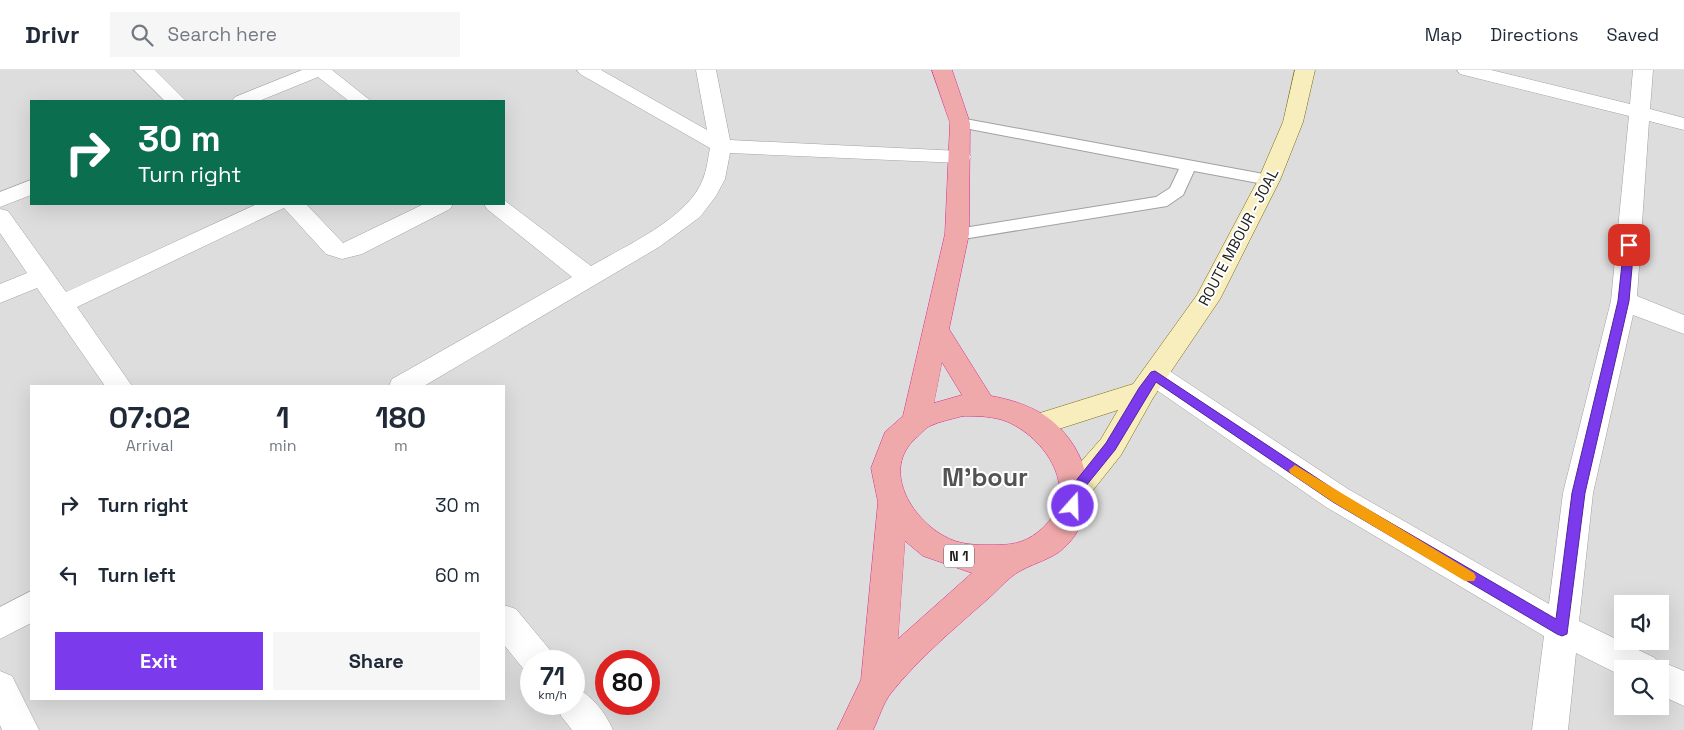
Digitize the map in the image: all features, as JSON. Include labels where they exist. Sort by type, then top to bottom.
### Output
[{"type":"highway","points":[[916,420],[957,234],[960,123],[942,70]]},
{"type":"highway","points":[[936,331],[982,405]]},
{"type":"highway","name":"N 1","points":[[982,405],[1001,408],[1037,425],[1057,444],[1071,466],[1075,490],[1068,520],[1046,544],[1030,553],[1012,558],[980,560],[940,550],[903,522],[892,504],[886,489],[885,472],[888,457],[903,430],[916,420],[946,407],[982,405]]},
{"type":"highway","name":"N 1","points":[[878,682],[892,504]]},
{"type":"highway","name":"N 1","points":[[855,730],[878,682],[938,622],[1012,558]]},
{"type":"main road","name":"ROUTE MBOUR - JOAL","points":[[1075,490],[1110,446],[1149,383],[1207,299],[1269,180],[1293,122],[1303,71]]},
{"type":"main road","points":[[1037,425],[1149,383]]},
{"type":"street","points":[[144,70],[175,100]]},
{"type":"street","points":[[244,100],[319,70],[360,100]]},
{"type":"street","points":[[587,70],[721,146],[960,157]]},
{"type":"street","points":[[404,385],[651,242],[692,212],[705,196],[714,179],[721,146],[706,70]]},
{"type":"street","points":[[1467,70],[1684,124]]},
{"type":"street","points":[[1550,730],[1578,493],[1624,301],[1641,113],[1643,70]]},
{"type":"street","points":[[0,200],[30,187]]},
{"type":"street","points":[[62,304],[273,205]]},
{"type":"street","points":[[294,205],[334,248],[342,252],[354,248],[440,205]]},
{"type":"street","points":[[496,205],[590,278]]},
{"type":"street","points":[[0,216],[117,385]]},
{"type":"street","points":[[0,294],[43,276]]},
{"type":"street","points":[[1624,301],[1684,325]]},
{"type":"street","points":[[1149,383],[1337,498],[1562,629],[1625,660]]},
{"type":"street","points":[[0,624],[30,607]]},
{"type":"street","points":[[505,621],[529,650]]},
{"type":"street","points":[[1669,682],[1684,689]]},
{"type":"street","points":[[0,688],[21,730]]},
{"type":"street","points":[[582,715],[595,730]]},
{"type":"lane","points":[[960,123],[1269,180]]},
{"type":"lane","points":[[957,234],[1162,202],[1177,191],[1189,165]]},
{"type":"shaded area","points":[[0,70],[1684,70],[1684,730],[0,730]]},
{"type":"slow traffic","points":[[1295,470],[1337,498],[1470,577]]},
{"type":"district","name":"M'bour","points":[[985,477]]},
{"type":"route","points":[[1073,506],[1075,490],[1110,446],[1143,391],[1155,375],[1337,498],[1447,564],[1562,629],[1578,493],[1624,301],[1629,245]]}]
